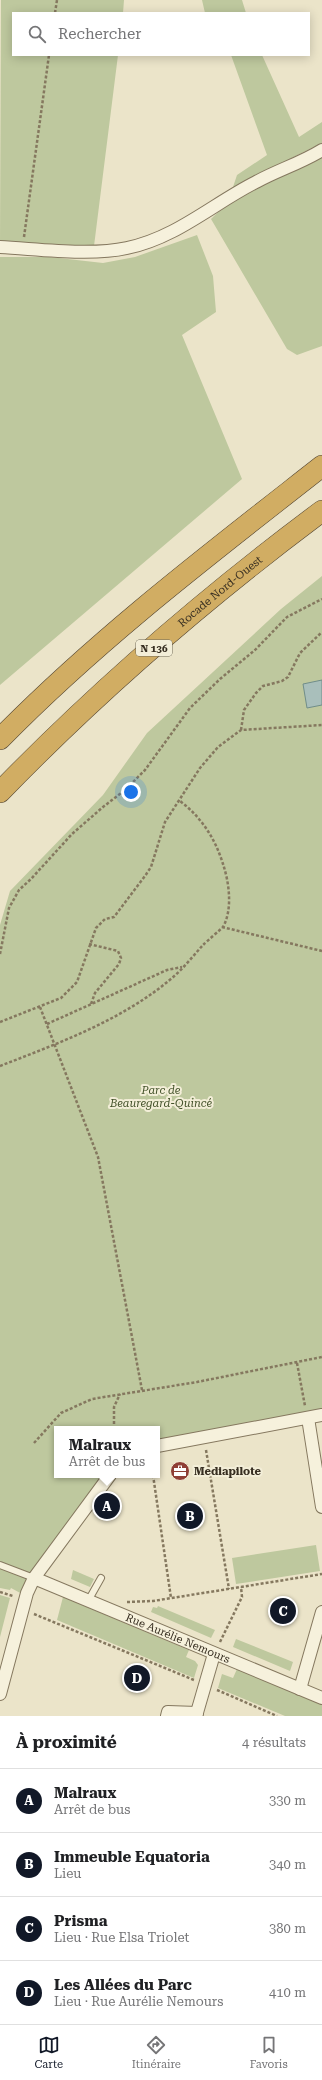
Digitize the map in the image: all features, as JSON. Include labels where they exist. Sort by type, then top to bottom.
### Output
[{"type":"highway","points":[[0,738],[110,636],[187,572],[322,466]]},
{"type":"highway","name":"Rocade Nord-Ouest","points":[[0,792],[70,723],[132,667],[234,581],[322,512]]},
{"type":"street","points":[[0,247],[100,251],[128,248],[145,243],[186,224],[257,181],[301,162],[322,150]]},
{"type":"street","points":[[160,1445],[322,1416]]},
{"type":"street","points":[[308,1418],[322,1506]]},
{"type":"street","points":[[0,1694],[22,1610],[34,1578],[108,1478]]},
{"type":"street","name":"Rue Aurélie Nemours","points":[[34,1578],[322,1698]]},
{"type":"street","points":[[300,1689],[322,1612]]},
{"type":"street","points":[[167,1716],[168,1712],[197,1715],[204,1685],[214,1654]]},
{"type":"lane","points":[[0,1564],[34,1578]]},
{"type":"lane","points":[[88,1601],[101,1578]]},
{"type":"path","points":[[55,12],[57,0]]},
{"type":"path","points":[[22,248],[49,56]]},
{"type":"path","points":[[0,954],[9,908],[19,890],[72,834],[102,807],[125,790],[145,770],[190,708],[240,661],[255,650],[287,617],[322,599]]},
{"type":"path","points":[[241,730],[244,710],[256,693],[263,686],[282,681],[288,677],[300,653],[322,632]]},
{"type":"path","points":[[0,1022],[61,998],[77,982],[89,944],[100,923],[114,917],[119,912],[151,867],[165,822],[172,808],[180,801],[200,768],[213,753],[241,730],[322,725]]},
{"type":"path","points":[[0,1066],[106,1021],[153,992],[172,978],[213,934],[222,927],[229,900],[226,876],[221,857],[207,829],[195,812],[180,801]]},
{"type":"path","points":[[222,927],[322,951]]},
{"type":"path","points":[[0,930],[5,929]]},
{"type":"path","points":[[89,944],[118,951],[121,958],[120,964],[95,993],[90,1004]]},
{"type":"path","points":[[47,1024],[167,970],[182,967]]},
{"type":"path","points":[[40,1007],[98,1157],[142,1390]]},
{"type":"path","points":[[34,1443],[61,1413],[92,1399],[297,1363],[322,1357]]},
{"type":"path","points":[[297,1363],[308,1418]]},
{"type":"path","points":[[114,1426],[114,1407],[120,1394]]},
{"type":"path","points":[[204,1437],[229,1589]]},
{"type":"path","points":[[153,1478],[172,1598]]},
{"type":"path","points":[[124,1602],[153,1601],[322,1574]]},
{"type":"path","points":[[214,1654],[242,1597],[241,1587]]},
{"type":"path","points":[[22,1610],[57,1622],[277,1716]]},
{"type":"green space","points":[[1,0],[124,0],[123,12],[12,12],[12,56],[118,56],[94,246],[0,242]]},
{"type":"green space","points":[[202,0],[242,0],[246,12],[205,12]]},
{"type":"green space","points":[[231,56],[262,56],[299,137],[322,122],[322,143],[233,187],[237,175],[267,155]]},
{"type":"green space","points":[[322,155],[322,346],[297,355],[287,349],[211,219],[223,208],[249,190]]},
{"type":"green space","points":[[197,235],[213,276],[216,312],[182,335],[242,479],[0,685],[0,257],[50,257],[103,263],[135,257]]},
{"type":"green space","name":"Parc de Beauregard-Quincé","points":[[322,576],[322,1417],[160,1446],[160,1426],[54,1426],[54,1478],[115,1478],[34,1578],[24,1595],[11,1588],[10,1590],[0,1588],[0,925],[10,891],[103,795],[147,733],[281,609]]},
{"type":"green space","points":[[316,1545],[320,1571],[236,1584],[232,1558]]},
{"type":"green space","points":[[73,1570],[94,1579],[90,1587],[71,1579]]},
{"type":"green space","points":[[0,1595],[10,1598],[0,1637]]},
{"type":"green space","points":[[63,1597],[189,1650],[186,1657],[195,1661],[198,1665],[194,1678],[57,1620]]},
{"type":"green space","points":[[158,1606],[215,1630],[211,1638],[151,1612],[153,1607],[157,1608]]},
{"type":"green space","points":[[236,1639],[293,1662],[290,1671],[233,1647]]},
{"type":"green space","points":[[237,1669],[322,1705],[322,1716],[285,1716],[218,1688],[222,1674],[233,1678]]},
{"type":"water","points":[[322,680],[322,705],[307,708],[303,684]]},
{"type":"place","name":"Mediapilote","points":[[180,1471]]},
{"type":"place","name":"Malraux","points":[[107,1506]]},
{"type":"place","name":"Immeuble Equatoria","points":[[190,1516]]},
{"type":"place","name":"Prisma","points":[[283,1611]]},
{"type":"place","name":"Les Allées du Parc","points":[[137,1678]]}]
